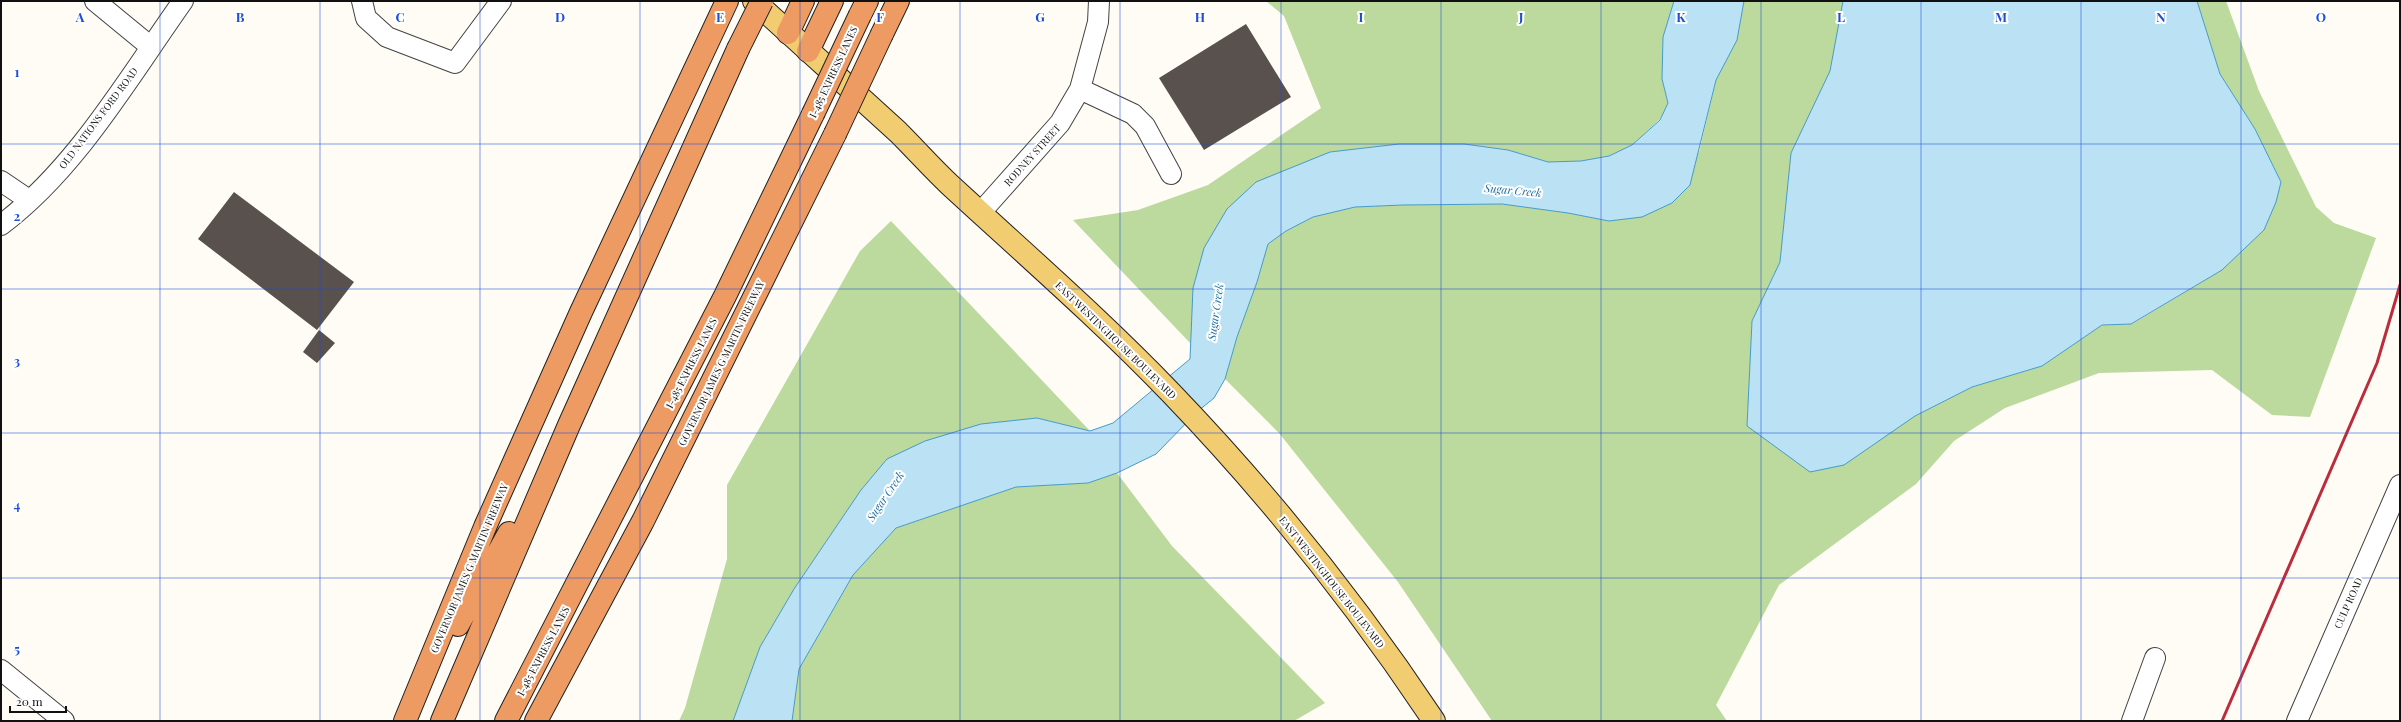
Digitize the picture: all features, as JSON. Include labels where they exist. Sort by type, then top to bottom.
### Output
[{"type":"highway","name":"GOVERNOR JAMES G MARTIN FREEWAY","points":[[405,719],[485,527],[581,312],[727,1]]},
{"type":"highway","points":[[442,721],[569,425],[738,49],[762,1]]},
{"type":"highway","points":[[788,33],[803,1]]},
{"type":"highway","points":[[808,50],[832,1]]},
{"type":"highway","name":"GOVERNOR JAMES G MARTIN FREEWAY","points":[[536,721],[643,521],[835,134],[898,1]]},
{"type":"highway","name":"I-485 EXPRESS LANES","points":[[506,721],[718,310],[863,8]]},
{"type":"highway","points":[[405,719],[569,425]]},
{"type":"main road","name":"EAST WESTINGHOUSE BOULEVARD","points":[[754,1],[1125,347],[1178,400],[1280,515],[1377,640],[1434,721]]},
{"type":"street","points":[[95,1],[151,47]]},
{"type":"street","name":"OLD NATIONS FORD ROAD","points":[[1,225],[59,170],[92,129],[183,1]]},
{"type":"street","points":[[362,1],[366,18],[387,37],[455,63],[501,1]]},
{"type":"street","name":"RODNEY STREET","points":[[981,212],[1060,123],[1080,89],[1098,22],[1099,1]]},
{"type":"street","points":[[1080,89],[1133,114],[1145,126],[1172,174]]},
{"type":"street","points":[[1,181],[29,200]]},
{"type":"street","name":"CULP ROAD","points":[[2297,721],[2400,486]]},
{"type":"street","points":[[2132,721],[2154,658]]},
{"type":"street","points":[[1,670],[64,721]]},
{"type":"green space","points":[[1266,1],[1674,1],[1663,37],[1662,79],[1668,103],[1660,119],[1632,145],[1609,156],[1581,161],[1548,162],[1508,150],[1464,144],[1399,144],[1330,152],[1193,288],[1192,345],[1073,220],[1138,210],[1208,185],[1321,108],[1284,16]]},
{"type":"green space","points":[[1744,1],[1843,1],[1831,71],[1791,153],[1780,262],[1752,321],[1747,426],[1915,416],[1972,387],[2042,366],[2102,325],[2132,324],[2222,270],[2281,182],[2255,129],[2220,74],[2197,1],[2226,1],[2259,91],[2316,207],[2334,223],[2376,238],[2310,417],[2272,415],[2212,370],[2099,373],[2005,408],[1954,441],[1916,484],[1779,585],[1716,705],[1727,721],[1492,721],[1398,582],[1279,433],[1225,379],[1237,337],[1257,282],[1268,244],[1286,231],[1313,217],[1355,207],[1502,204],[1568,213],[1609,221],[1699,152],[1716,80],[1737,40]]},
{"type":"green space","points":[[891,221],[1090,431],[1037,418],[887,459],[861,490],[794,589],[760,647],[733,721],[679,721],[685,708],[727,559],[727,485],[860,251]]},
{"type":"green space","points":[[1117,473],[1172,546],[1325,703],[1294,721],[792,721],[799,669],[853,575],[896,528],[1016,487],[1088,483]]},
{"type":"water","name":"Sugar Creek","points":[[1674,1],[1744,1],[1737,40],[1716,80],[1690,185],[1672,203],[1642,217],[1609,221],[1568,213],[1502,204],[1355,207],[1313,217],[1286,231],[1268,244],[1257,282],[1237,337],[1225,379],[1214,398],[1198,411],[1156,454],[1117,473],[1088,483],[1016,487],[896,528],[853,575],[799,669],[792,721],[733,721],[760,647],[794,589],[861,490],[887,459],[925,441],[981,424],[1037,418],[1090,431],[1113,423],[1190,359],[1193,288],[1204,248],[1227,209],[1256,182],[1330,152],[1399,144],[1464,144],[1508,150],[1548,162],[1581,161],[1609,156],[1632,145],[1660,120],[1668,103],[1662,79],[1663,37]]},
{"type":"water","points":[[1843,1],[2197,1],[2220,74],[2255,129],[2281,182],[2276,202],[2264,230],[2222,270],[2131,324],[2102,325],[2042,366],[1972,387],[1915,416],[1844,465],[1810,472],[1747,426],[1752,321],[1780,262],[1791,153],[1830,71]]},
{"type":"building","points":[[1246,24],[1291,97],[1204,150],[1159,78]]},
{"type":"building","points":[[234,192],[354,282],[317,330],[198,239]]},
{"type":"building","points":[[319,330],[335,343],[317,363],[303,352]]},
{"type":"railway","points":[[2222,721],[2377,363],[2400,285]]}]
